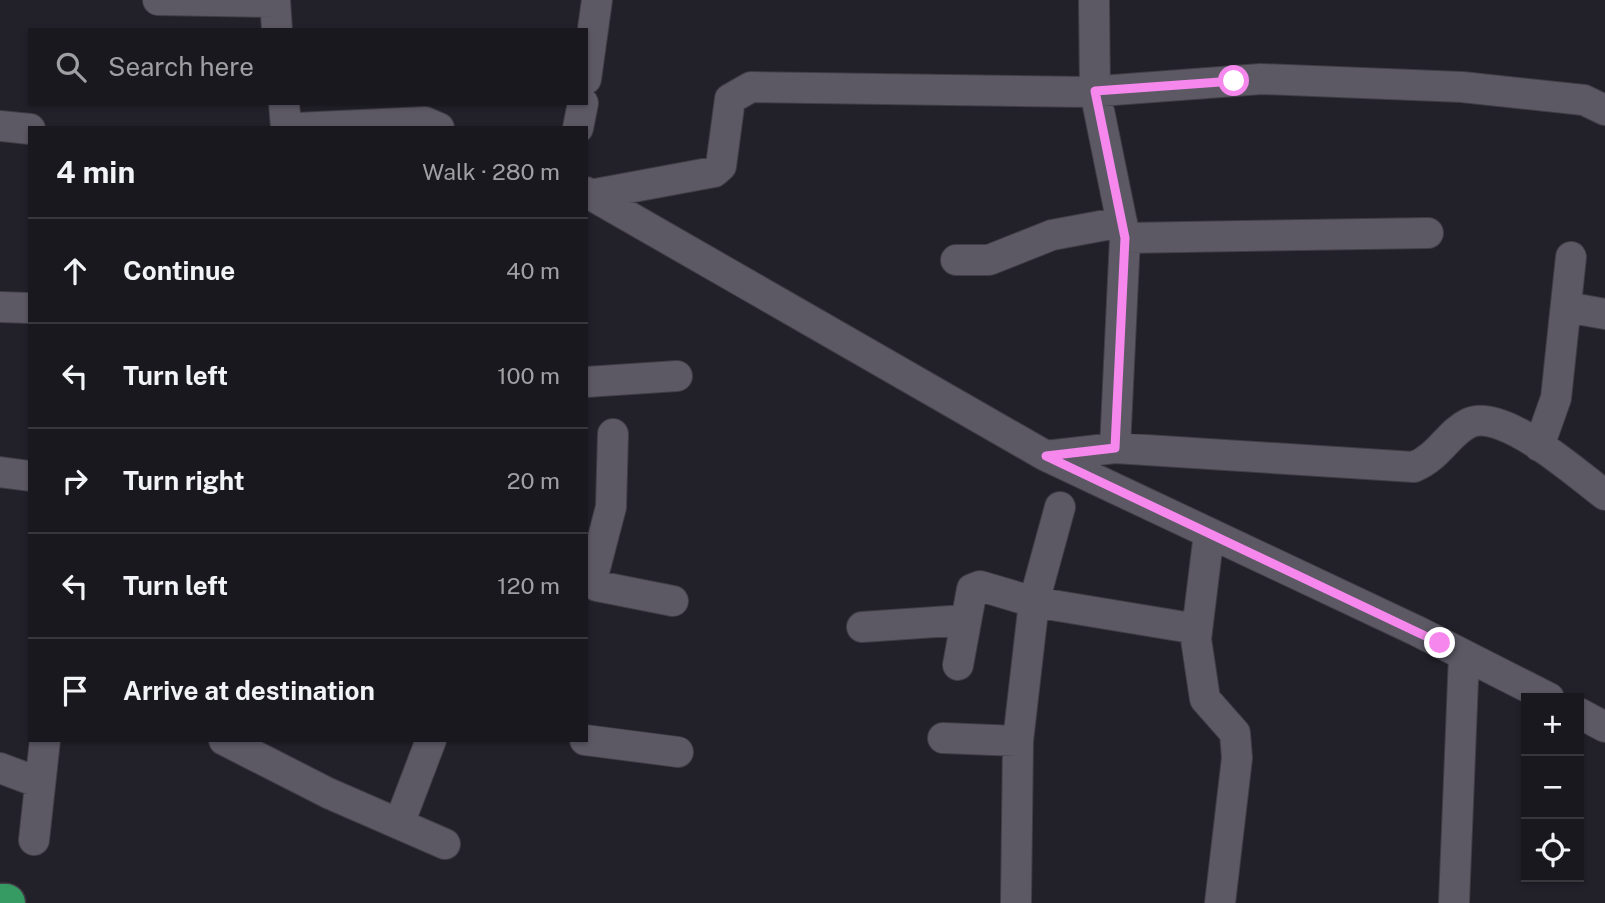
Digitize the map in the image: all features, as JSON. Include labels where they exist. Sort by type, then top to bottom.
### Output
[{"type":"highway","points":[[0,903],[6,903]]},
{"type":"street","points":[[158,0],[276,10]]},
{"type":"street","points":[[588,65],[597,0]]},
{"type":"street","points":[[1094,0],[1095,91],[1123,230],[1115,448]]},
{"type":"street","points":[[588,193],[714,172],[721,166],[730,99],[751,87],[1095,91],[1261,79],[1462,87],[1584,100],[1605,110]]},
{"type":"street","points":[[284,105],[286,126]]},
{"type":"street","points":[[578,126],[583,105]]},
{"type":"street","points":[[339,126],[425,122],[434,126]]},
{"type":"street","points":[[0,126],[28,129]]},
{"type":"street","points":[[588,193],[1046,456],[1539,693]]},
{"type":"street","points":[[956,260],[989,260],[1052,235],[1123,230],[1428,233]]},
{"type":"street","points":[[1539,446],[1556,398],[1571,257]]},
{"type":"street","points":[[0,307],[28,308]]},
{"type":"street","points":[[1566,307],[1605,314]]},
{"type":"street","points":[[588,382],[677,376]]},
{"type":"street","points":[[1046,456],[1115,448],[1414,467],[1431,460],[1469,423],[1483,421],[1525,436],[1605,495]]},
{"type":"street","points":[[613,434],[599,506],[593,576],[597,586],[673,601]]},
{"type":"street","points":[[0,472],[28,476]]},
{"type":"street","points":[[1016,903],[1018,741],[1034,601],[1060,506]]},
{"type":"street","points":[[1209,533],[1195,639],[1205,699],[1235,733],[1237,758],[1220,903]]},
{"type":"street","points":[[958,664],[964,620],[972,589],[980,586],[1034,601],[1197,629]]},
{"type":"street","points":[[862,626],[964,620]]},
{"type":"street","points":[[1454,903],[1464,655]]},
{"type":"street","points":[[1584,716],[1605,727]]},
{"type":"street","points":[[943,738],[1018,741]]},
{"type":"street","points":[[588,740],[678,752]]},
{"type":"street","points":[[34,841],[45,742]]},
{"type":"street","points":[[228,742],[328,793],[445,844]]},
{"type":"street","points":[[399,824],[430,742]]},
{"type":"street","points":[[0,768],[40,783]]},
{"type":"route","points":[[1234,81],[1095,91],[1125,238],[1115,448],[1046,456],[1440,643]]}]
